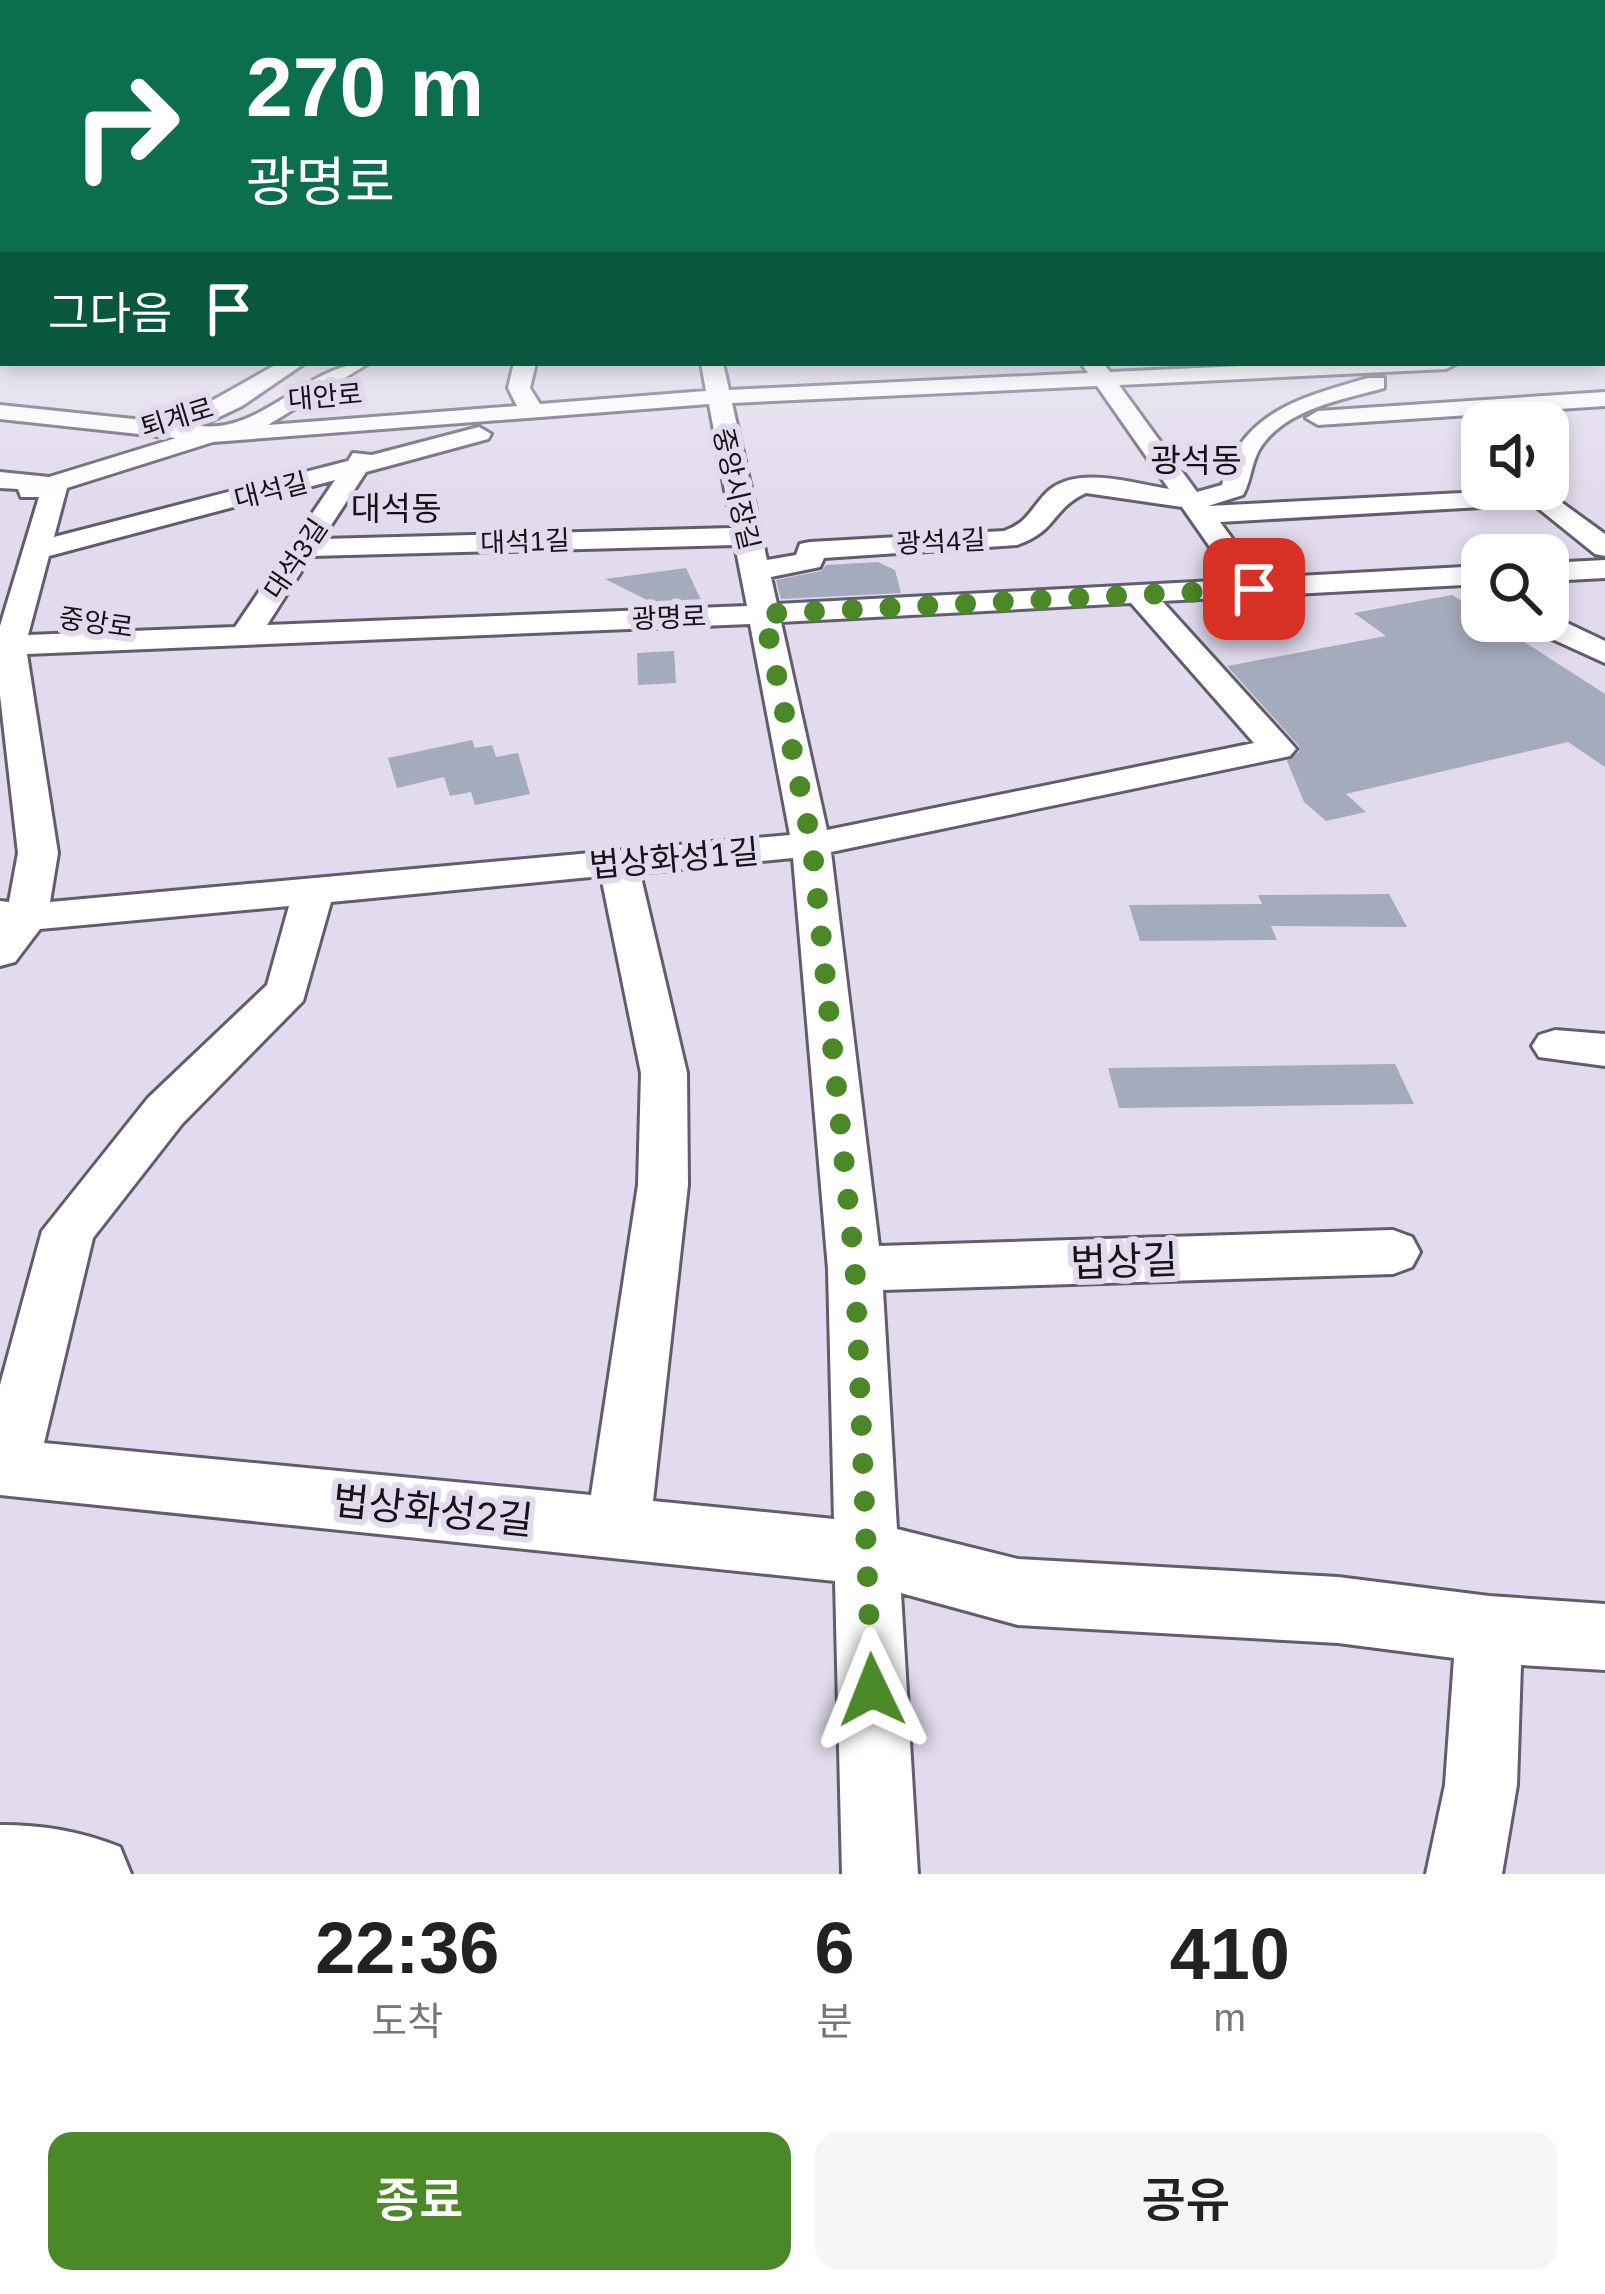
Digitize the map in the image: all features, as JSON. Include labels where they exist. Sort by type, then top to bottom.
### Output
[{"type":"street","points":[[170,431],[289,366]]},
{"type":"street","name":"퇴계로","points":[[0,499],[222,436],[267,418],[353,366]]},
{"type":"street","points":[[267,432],[379,366]]},
{"type":"street","points":[[524,366],[519,388],[532,411]]},
{"type":"street","name":"중앙시장길","points":[[712,366],[759,592]]},
{"type":"street","points":[[1196,507],[1234,489],[1238,458],[1250,441],[1291,409],[1382,381],[1370,366]]},
{"type":"street","name":"대안로","points":[[0,412],[222,436],[1097,369],[1370,366]]},
{"type":"street","points":[[1097,369],[1254,589]]},
{"type":"street","points":[[220,378],[263,383]]},
{"type":"street","points":[[1569,407],[1605,399]]},
{"type":"street","name":"대석길","points":[[39,550],[355,469],[570,407]]},
{"type":"street","points":[[1275,421],[1461,415]]},
{"type":"street","name":"대석3길","points":[[245,635],[386,422]]},
{"type":"street","points":[[0,480],[56,485],[39,550],[7,629],[38,853],[0,952]]},
{"type":"street","name":"광석4길","points":[[759,592],[810,562],[810,550],[1007,539],[1033,530],[1058,496],[1082,485],[1196,507]]},
{"type":"street","points":[[1196,507],[1461,495]]},
{"type":"street","points":[[1561,510],[1605,548]]},
{"type":"street","name":"대석1길","points":[[302,548],[747,536]]},
{"type":"street","points":[[1569,571],[1605,568]]},
{"type":"street","name":"광명로","points":[[192,636],[759,592],[1139,595],[1461,576]]},
{"type":"street","points":[[1449,577],[1461,583]]},
{"type":"street","points":[[759,592],[812,845],[855,1269],[880,1874]]},
{"type":"street","name":"법상화성1길","points":[[14,915],[812,845],[1278,749],[1139,595]]},
{"type":"street","name":"중앙로","points":[[7,629],[192,636]]},
{"type":"street","points":[[1569,636],[1605,653]]},
{"type":"street","points":[[618,863],[664,1073],[663,1185],[618,1528]]},
{"type":"street","points":[[4,1467],[68,1231],[165,1111],[287,991],[313,892]]},
{"type":"street","points":[[1555,1046],[1605,1049]]},
{"type":"street","name":"법상길","points":[[855,1269],[1394,1252]]},
{"type":"street","name":"법상화성2길","points":[[4,1467],[867,1553],[1018,1592],[1339,1610],[1489,1629],[1605,1636]]},
{"type":"street","points":[[1464,1874],[1481,1786],[1489,1629]]},
{"type":"street","points":[[0,1862],[49,1863],[93,1874]]},
{"type":"building","points":[[878,562],[895,570],[901,593],[781,599],[776,580],[821,571],[826,565]]},
{"type":"building","points":[[686,568],[701,600],[693,604],[657,605],[605,579]]},
{"type":"building","points":[[1452,595],[1461,601],[1461,642],[1525,642],[1605,694],[1605,767],[1568,742],[1346,794],[1366,812],[1326,821],[1304,802],[1287,761],[1299,752],[1299,746],[1227,666],[1386,636],[1354,613]]},
{"type":"building","points":[[674,651],[676,683],[638,685],[637,653]]},
{"type":"building","points":[[472,740],[475,748],[492,745],[496,757],[518,753],[530,794],[475,805],[471,792],[450,796],[444,777],[397,788],[388,758]]},
{"type":"building","points":[[1389,894],[1407,927],[1271,926],[1277,940],[1140,941],[1129,905],[1262,904],[1258,895]]},
{"type":"building","points":[[1395,1064],[1414,1104],[1119,1108],[1108,1068]]},
{"type":"district","name":"광석동","points":[[1196,460]]},
{"type":"district","name":"대석동","points":[[396,508]]},
{"type":"route","points":[[872,1690],[855,1269],[812,845],[764,614],[1254,589]]}]
